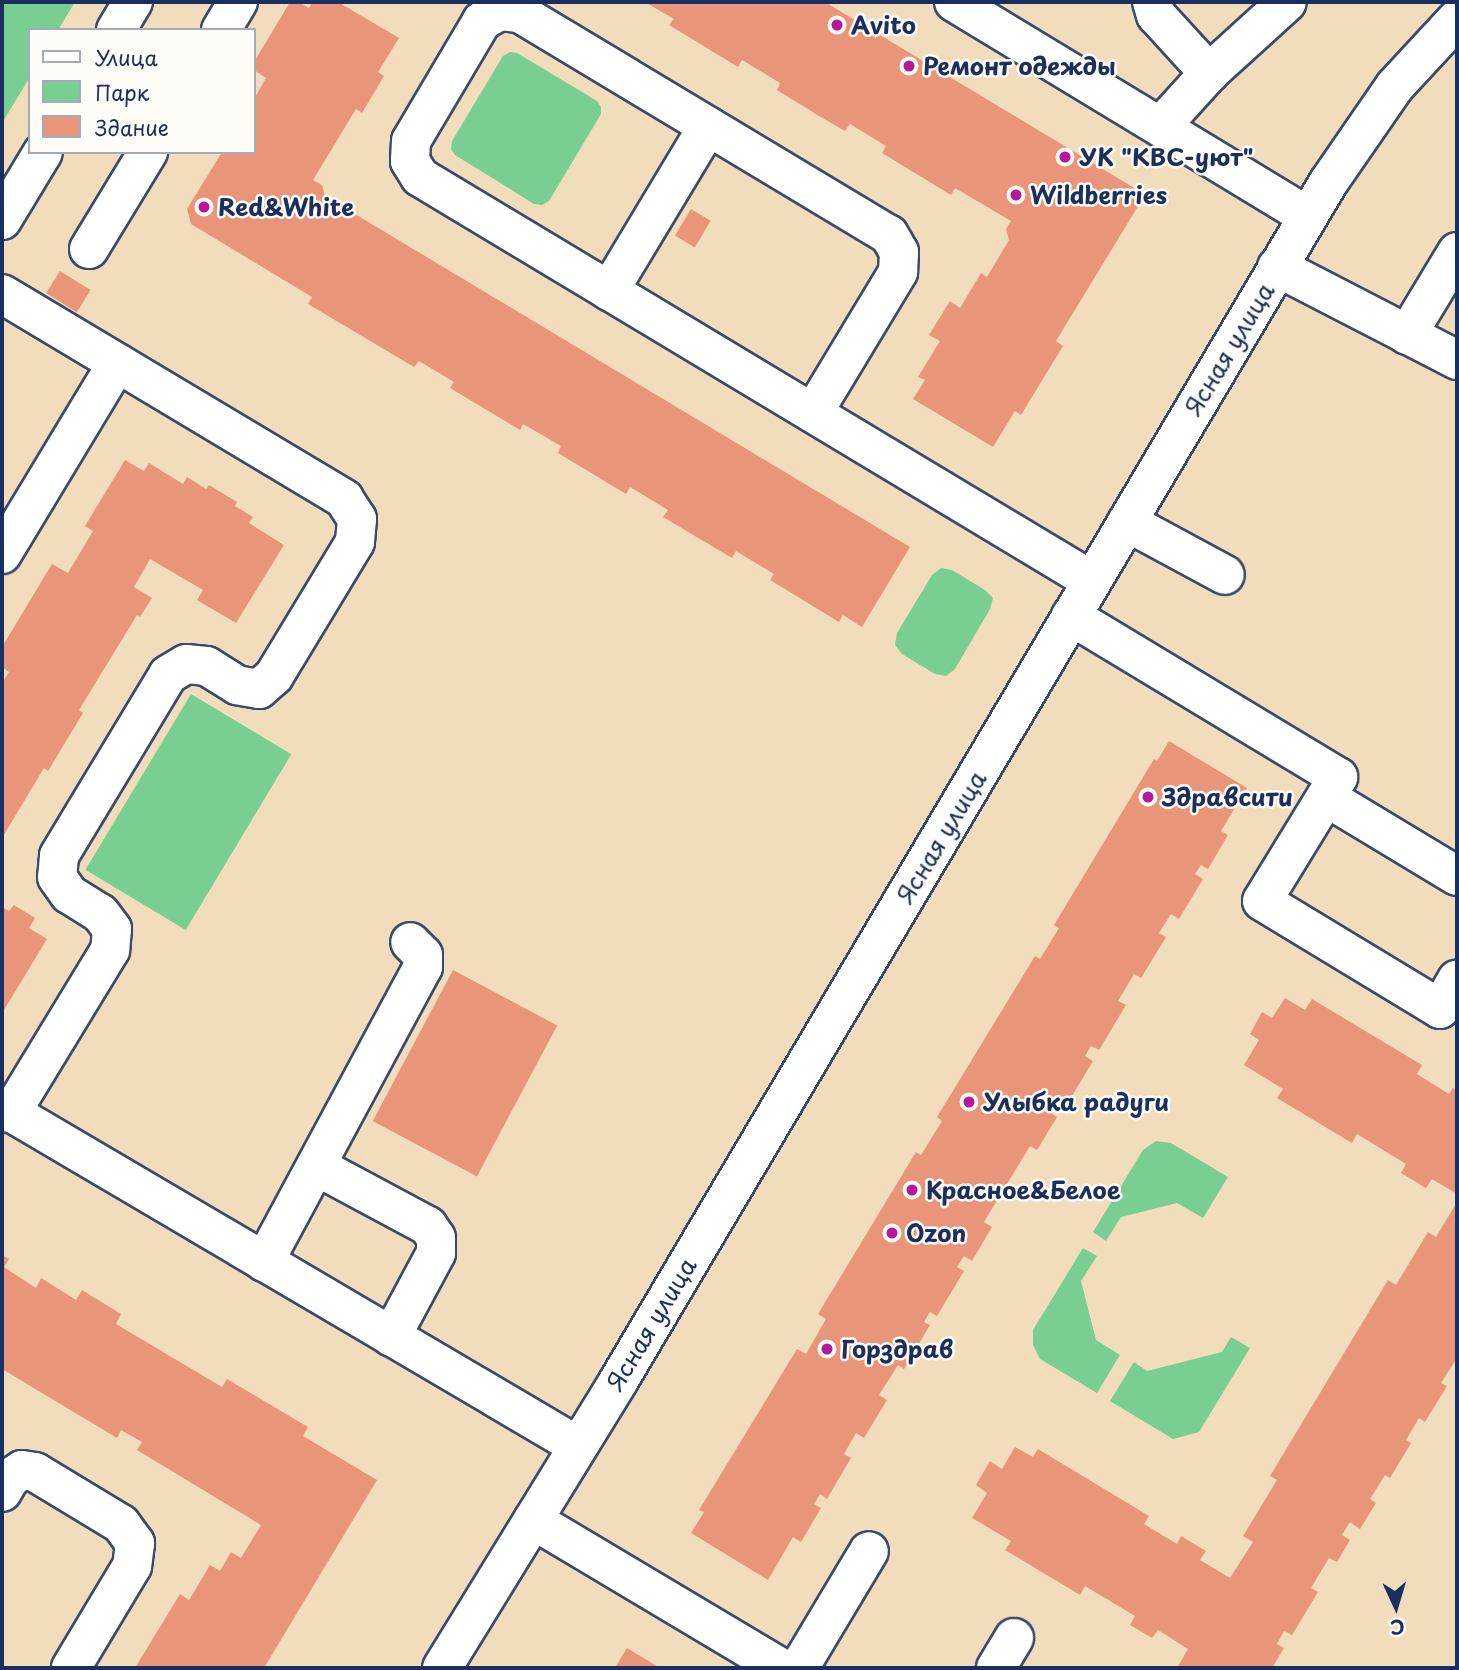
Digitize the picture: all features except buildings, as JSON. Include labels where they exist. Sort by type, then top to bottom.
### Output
[{"type":"street","points":[[117,28],[133,2]]},
{"type":"street","points":[[222,28],[238,2]]},
{"type":"street","points":[[954,2],[1308,216]]},
{"type":"street","points":[[1152,2],[1156,15],[1209,73]]},
{"type":"street","points":[[1161,126],[1209,73],[1287,2]]},
{"type":"street","points":[[813,414],[898,272],[899,252],[889,235],[519,13],[500,11],[482,21],[411,141],[410,161],[420,177],[609,290],[813,414],[1092,582]]},
{"type":"street","name":"Ясная улица","points":[[442,1668],[578,1447],[1308,216],[1363,129],[1395,86],[1457,19]]},
{"type":"street","points":[[609,290],[708,126]]},
{"type":"street","points":[[2,220],[42,154]]},
{"type":"street","points":[[89,249],[147,154]]},
{"type":"street","points":[[1408,335],[1457,252]]},
{"type":"street","points":[[1278,267],[1457,360]]},
{"type":"street","points":[[2,294],[344,499],[357,519],[355,542],[274,676],[259,689],[237,685],[206,666],[186,664],[168,675],[59,856],[57,877],[69,894],[100,913],[112,929],[110,950],[6,1110],[578,1447]]},
{"type":"street","points":[[2,554],[117,363]]},
{"type":"street","points":[[1127,522],[1226,575]]},
{"type":"street","points":[[1071,616],[1338,777],[1262,901],[1440,1009],[1457,980]]},
{"type":"street","points":[[1326,797],[1457,876]]},
{"type":"street","points":[[264,1262],[423,967],[423,955],[410,942]]},
{"type":"street","points":[[316,1166],[428,1226],[436,1238],[436,1253],[391,1337]]},
{"type":"street","points":[[2,1492],[10,1478],[22,1470],[35,1472],[121,1524],[135,1543],[132,1566],[71,1668]]},
{"type":"street","points":[[533,1520],[783,1668],[869,1551]]},
{"type":"green space","points":[[2,2],[75,2],[59,28],[28,28],[28,80],[2,123]]},
{"type":"green space","points":[[510,52],[517,53],[597,101],[601,107],[601,114],[549,201],[542,205],[534,204],[455,155],[451,149],[452,141],[503,56]]},
{"type":"green space","points":[[941,568],[952,570],[993,598],[990,609],[955,669],[946,676],[935,674],[902,654],[895,645],[897,633],[932,575]]},
{"type":"green space","points":[[191,694],[291,754],[186,930],[85,870]]},
{"type":"green space","points":[[1156,1141],[1171,1143],[1228,1177],[1203,1218],[1177,1203],[1121,1217],[1106,1241],[1093,1232],[1143,1150]]},
{"type":"green space","points":[[1083,1248],[1097,1256],[1081,1281],[1096,1340],[1120,1355],[1097,1393],[1040,1359],[1033,1345],[1033,1330]]},
{"type":"green space","points":[[1231,1337],[1250,1348],[1199,1432],[1173,1439],[1110,1401],[1134,1362],[1147,1371],[1222,1352]]},
{"type":"place","name":"Avito","points":[[837,25]]},
{"type":"place","name":"Ремонт одежды","points":[[909,66]]},
{"type":"place","name":"УК \"КВС-уют\"","points":[[1065,157]]},
{"type":"place","name":"Wildberries","points":[[1016,195]]},
{"type":"place","name":"Red&White","points":[[204,207]]},
{"type":"place","name":"Здравсити","points":[[1148,797]]},
{"type":"place","name":"Улыбка радуги","points":[[969,1102]]},
{"type":"place","name":"Красное&Белое","points":[[912,1190]]},
{"type":"place","name":"Ozon","points":[[892,1233]]},
{"type":"place","name":"Горздрав","points":[[827,1349]]}]
